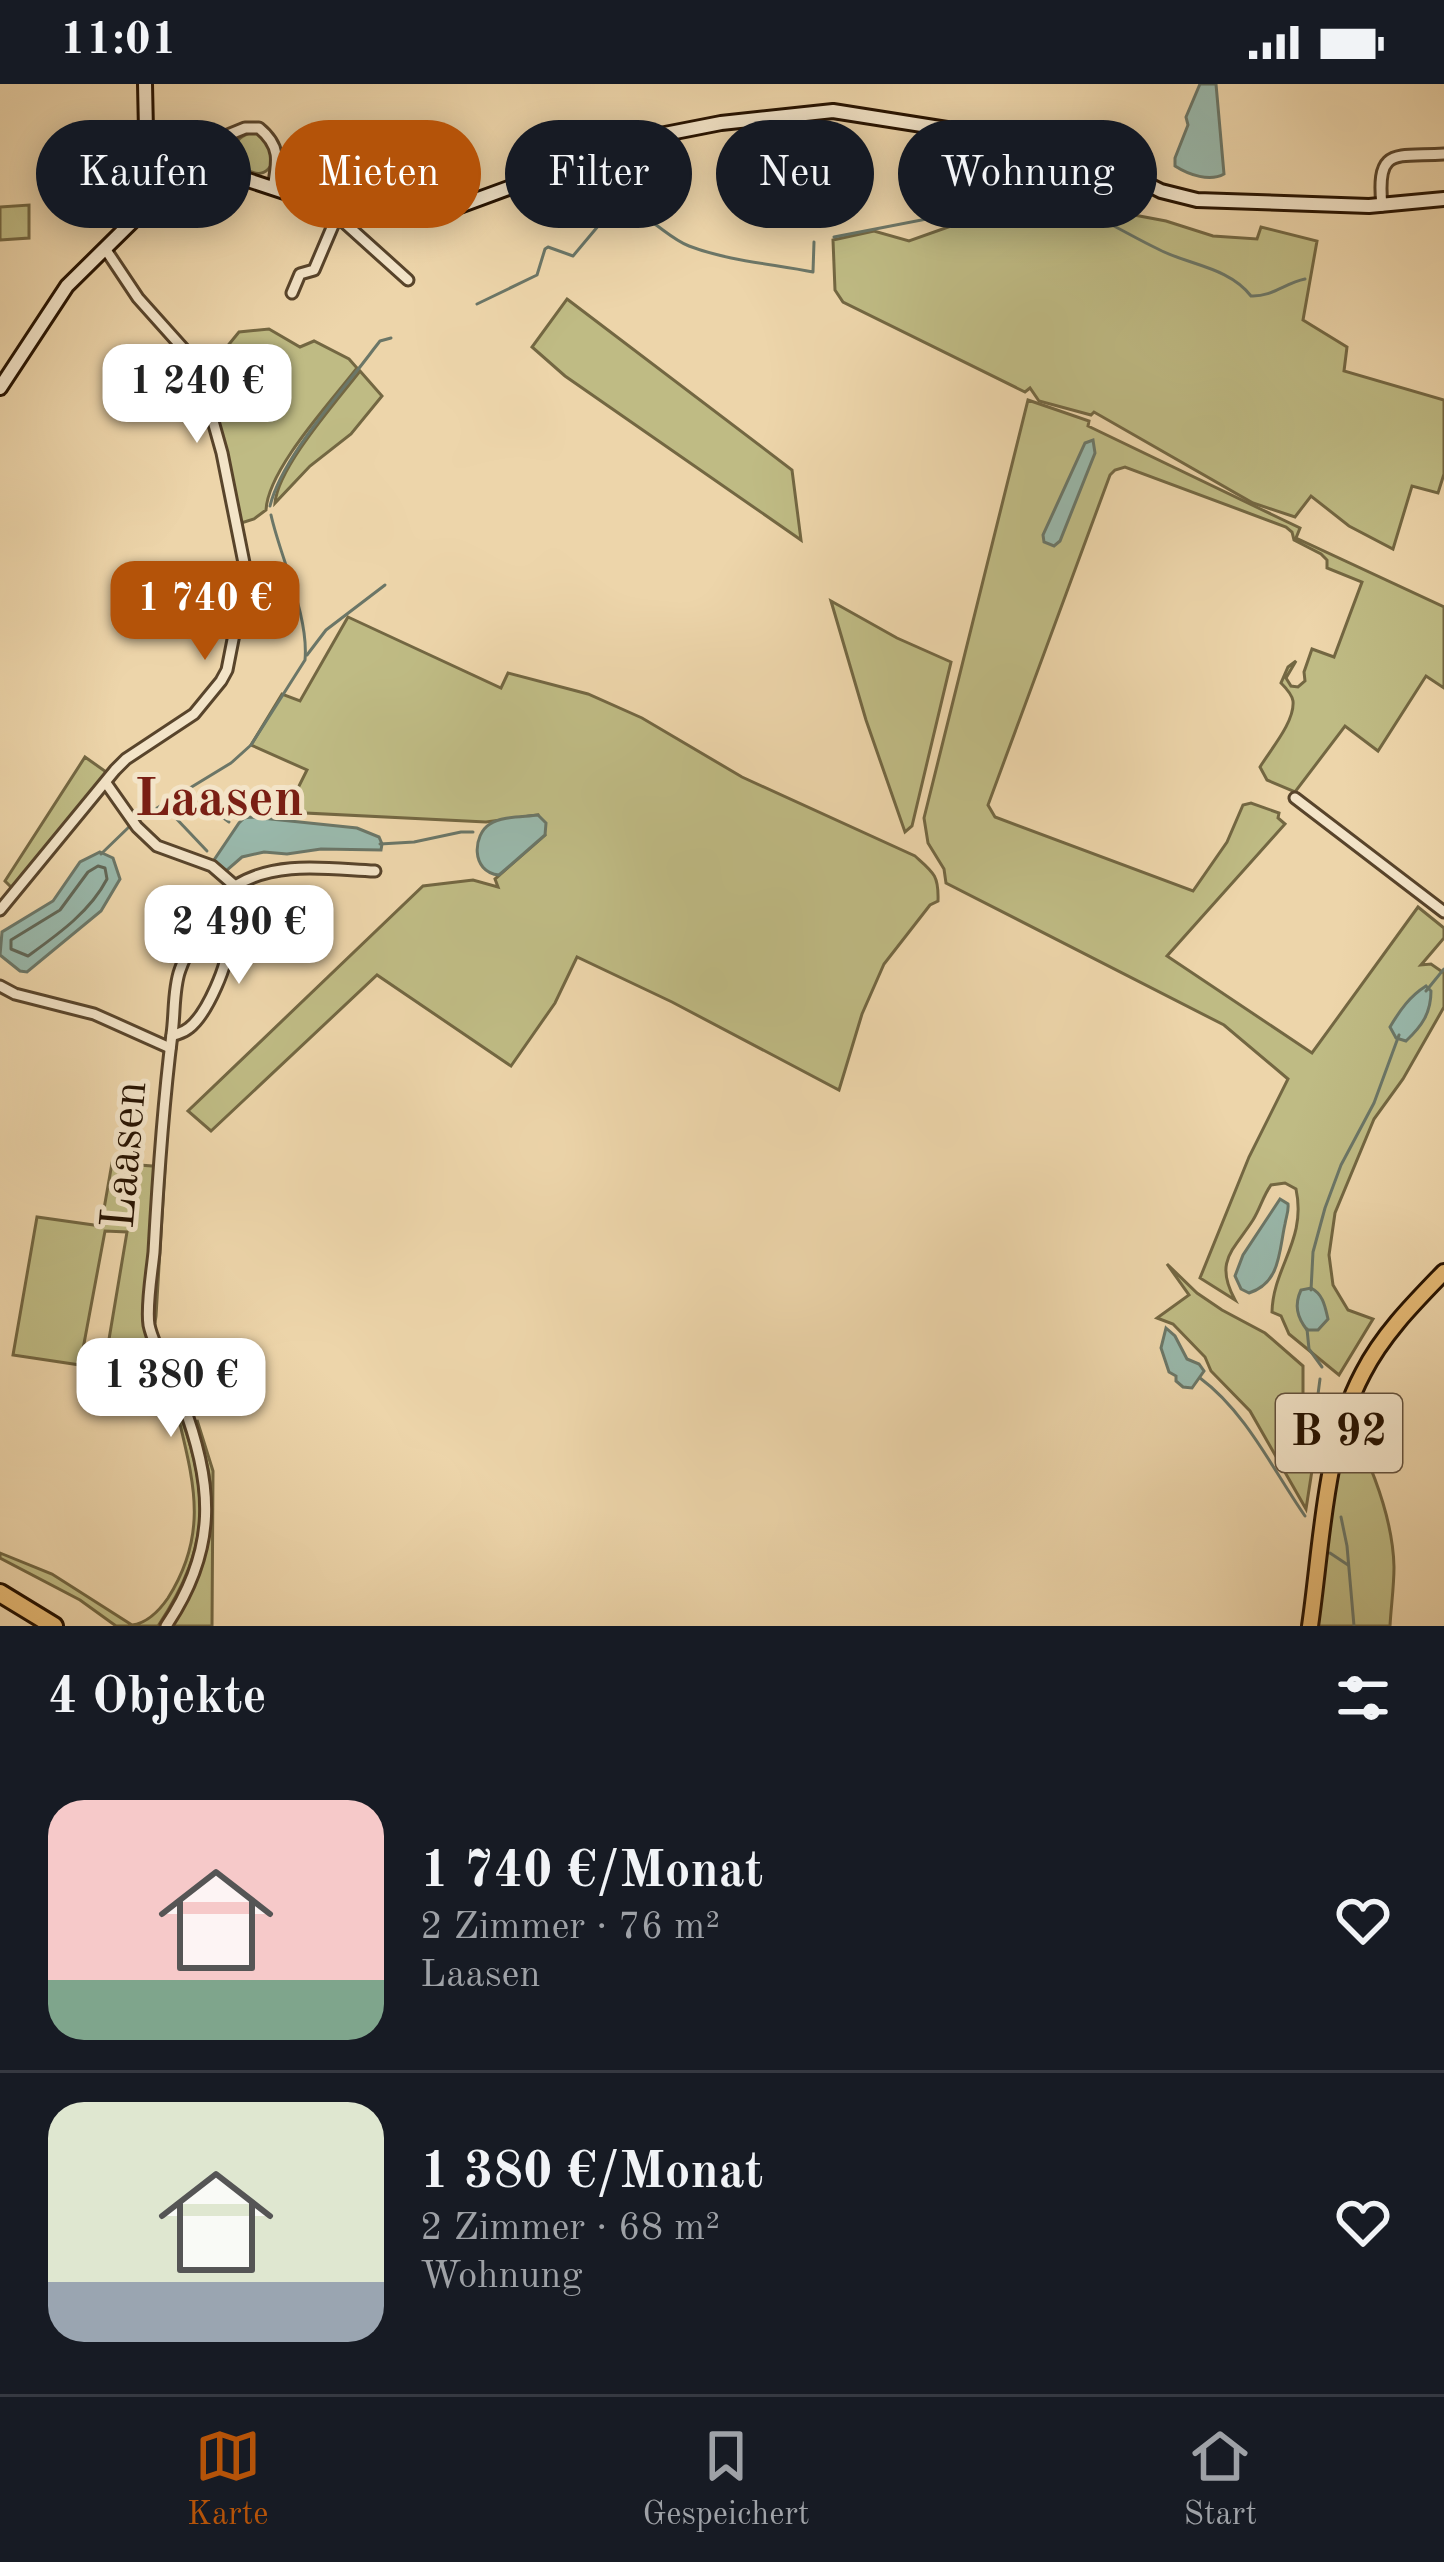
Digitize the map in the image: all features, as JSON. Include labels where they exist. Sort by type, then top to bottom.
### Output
[{"type":"highway","points":[[0,1593],[54,1626]]},
{"type":"highway","points":[[0,1605],[34,1626]]},
{"type":"main road","name":"B 92","points":[[1310,1626],[1338,1436],[1352,1394],[1389,1331],[1444,1272]]},
{"type":"street","points":[[145,84],[146,120]]},
{"type":"street","points":[[481,198],[598,149],[657,134],[833,111],[1061,147],[1161,191],[1197,200],[1382,206],[1444,200]]},
{"type":"street","points":[[251,129],[269,136],[279,158],[274,188],[251,181]]},
{"type":"street","points":[[1382,206],[1383,165],[1392,158],[1444,154]]},
{"type":"street","points":[[0,388],[62,292],[127,228]]},
{"type":"street","points":[[292,293],[300,274],[314,270],[329,228]]},
{"type":"street","points":[[352,228],[408,280]]},
{"type":"street","points":[[0,910],[126,759],[194,714],[227,670],[238,614],[244,563],[207,400],[189,355],[138,298],[106,250]]},
{"type":"street","points":[[106,783],[157,846],[212,866],[235,886],[248,878],[304,867],[375,871]]},
{"type":"street","points":[[1295,798],[1444,912]]},
{"type":"street","name":"Laasen","points":[[166,1626],[196,1571],[207,1510],[200,1455],[149,1324],[171,1042],[179,971],[235,886]]},
{"type":"street","name":"Laasen","points":[[171,1042],[198,1019],[229,951],[228,940],[208,925]]},
{"type":"street","name":"Laasen","points":[[0,986],[171,1042]]},
{"type":"shaded area","points":[[251,133],[261,134],[274,148],[271,165],[264,172],[251,171]]},
{"type":"shaded area","points":[[29,205],[29,238],[0,240],[0,207]]},
{"type":"shaded area","points":[[1157,219],[1213,236],[1257,239],[1261,227],[1317,241],[1303,320],[1347,347],[1344,371],[1444,400],[1444,474],[1438,493],[1412,486],[1393,549],[1349,526],[1311,496],[1295,517],[1253,503],[1094,412],[1039,401],[1030,388],[1025,392],[843,302],[835,290],[833,240],[874,231],[909,241],[946,228],[1157,228]]},
{"type":"shaded area","points":[[567,299],[792,470],[801,540],[565,376],[532,347]]},
{"type":"shaded area","points":[[269,329],[300,347],[314,341],[357,368],[289,456],[266,510],[238,524],[221,431],[203,376],[239,332]]},
{"type":"shaded area","points":[[360,371],[382,396],[351,434],[310,466],[275,503],[297,454]]},
{"type":"shaded area","points":[[1028,400],[1089,421],[1088,426],[1300,528],[1296,538],[1444,607],[1444,688],[1426,676],[1378,751],[1345,726],[1295,792],[1267,780],[1260,767],[1293,709],[1291,696],[1281,683],[1296,661],[1286,678],[1291,686],[1305,681],[1312,649],[1334,657],[1362,582],[1327,568],[1321,554],[1294,540],[1286,527],[1125,467],[1115,470],[988,805],[995,817],[1193,891],[1227,842],[1243,805],[1251,803],[1279,813],[1285,824],[1167,956],[1312,1053],[1418,907],[1444,928],[1444,938],[1421,965],[1431,964],[1444,973],[1444,1007],[1374,1119],[1335,1213],[1329,1255],[1333,1285],[1348,1310],[1373,1319],[1339,1375],[1289,1334],[1281,1316],[1272,1312],[1297,1223],[1296,1189],[1285,1183],[1271,1185],[1233,1249],[1226,1275],[1235,1300],[1200,1278],[1249,1157],[1288,1079],[1224,1025],[946,883],[944,869],[928,843],[924,818]]},
{"type":"shaded area","points":[[831,601],[951,662],[912,826],[905,832],[866,720]]},
{"type":"shaded area","points":[[348,617],[501,688],[508,673],[588,694],[642,718],[742,777],[915,856],[926,866],[936,880],[938,901],[884,964],[862,1014],[839,1090],[577,957],[555,1003],[511,1066],[377,975],[211,1131],[188,1111],[423,886],[473,880],[498,887],[495,879],[545,835],[538,815],[486,822],[286,812],[307,770],[251,745],[282,694],[300,701]]},
{"type":"shaded area","points":[[85,757],[109,774],[13,889],[5,881]]},
{"type":"shaded area","points":[[112,1163],[165,1167],[156,1316],[147,1375],[104,1369],[127,1232],[105,1231],[80,1365],[13,1355],[37,1217],[101,1226]]},
{"type":"shaded area","points":[[1167,1264],[1197,1293],[1265,1333],[1303,1366],[1303,1397],[1315,1451],[1306,1509],[1250,1411],[1173,1324],[1157,1318],[1189,1295]]},
{"type":"shaded area","points":[[174,1398],[194,1460],[200,1515],[189,1567],[158,1626],[116,1626],[80,1600],[0,1558],[0,1553],[52,1574],[132,1625],[157,1612],[182,1572],[194,1523],[191,1475]]},
{"type":"shaded area","points":[[197,1420],[213,1471],[212,1626],[169,1626],[195,1571],[210,1515],[209,1474]]},
{"type":"shaded area","points":[[1352,1427],[1390,1531],[1394,1567],[1390,1626],[1314,1626],[1338,1463]]},
{"type":"water","points":[[1200,84],[1216,84],[1224,174],[1212,177],[1175,166],[1188,125],[1186,117]]},
{"type":"water","points":[[1093,440],[1095,453],[1060,541],[1054,546],[1044,542],[1043,535],[1085,443]]},
{"type":"water","points":[[538,815],[546,823],[545,835],[499,875],[483,867],[477,852],[484,829],[501,820]]},
{"type":"water","points":[[251,817],[357,828],[379,837],[381,850],[264,852],[242,857],[226,871],[212,863],[239,823]]},
{"type":"water","points":[[100,852],[113,858],[120,879],[101,911],[27,972],[0,955],[2,932],[53,901],[80,862]]},
{"type":"water","points":[[1426,986],[1431,991],[1424,1019],[1406,1041],[1396,1038],[1390,1027]]},
{"type":"water","points":[[1280,1199],[1288,1209],[1277,1264],[1267,1282],[1249,1293],[1241,1289],[1235,1276],[1243,1255]]},
{"type":"water","points":[[1311,1288],[1321,1297],[1328,1319],[1318,1330],[1307,1330],[1298,1311],[1301,1290]]},
{"type":"water","points":[[1166,1328],[1187,1359],[1204,1371],[1192,1388],[1183,1387],[1169,1372],[1161,1348]]},
{"type":"waterway","points":[[834,237],[1045,196],[1220,273],[1251,296],[1305,279]]},
{"type":"waterway","points":[[477,304],[537,275],[548,247],[573,256],[596,228]]},
{"type":"waterway","points":[[659,228],[704,251],[813,272],[814,242]]},
{"type":"waterway","points":[[270,506],[287,467],[314,425],[380,341],[391,338]]},
{"type":"waterway","points":[[139,819],[231,763],[251,745],[305,660],[299,606],[271,515]]},
{"type":"waterway","points":[[307,655],[326,630],[385,585]]},
{"type":"waterway","points":[[165,807],[208,811],[229,822]]},
{"type":"waterway","points":[[171,813],[207,851]]},
{"type":"waterway","points":[[101,854],[130,826]]},
{"type":"waterway","points":[[380,844],[473,832]]},
{"type":"waterway","points":[[1426,991],[1444,969]]},
{"type":"waterway","points":[[1311,1290],[1313,1252],[1325,1208],[1341,1165],[1374,1103],[1399,1035]]},
{"type":"waterway","points":[[1307,1329],[1309,1349],[1322,1367]]},
{"type":"waterway","points":[[1200,1378],[1245,1424],[1305,1516]]},
{"type":"waterway","points":[[1319,1449],[1315,1417],[1320,1379]]},
{"type":"waterway","points":[[1341,1517],[1354,1626]]},
{"type":"waterway","points":[[1330,1553],[1348,1565]]},
{"type":"district","name":"Laasen","points":[[219,801]]}]
